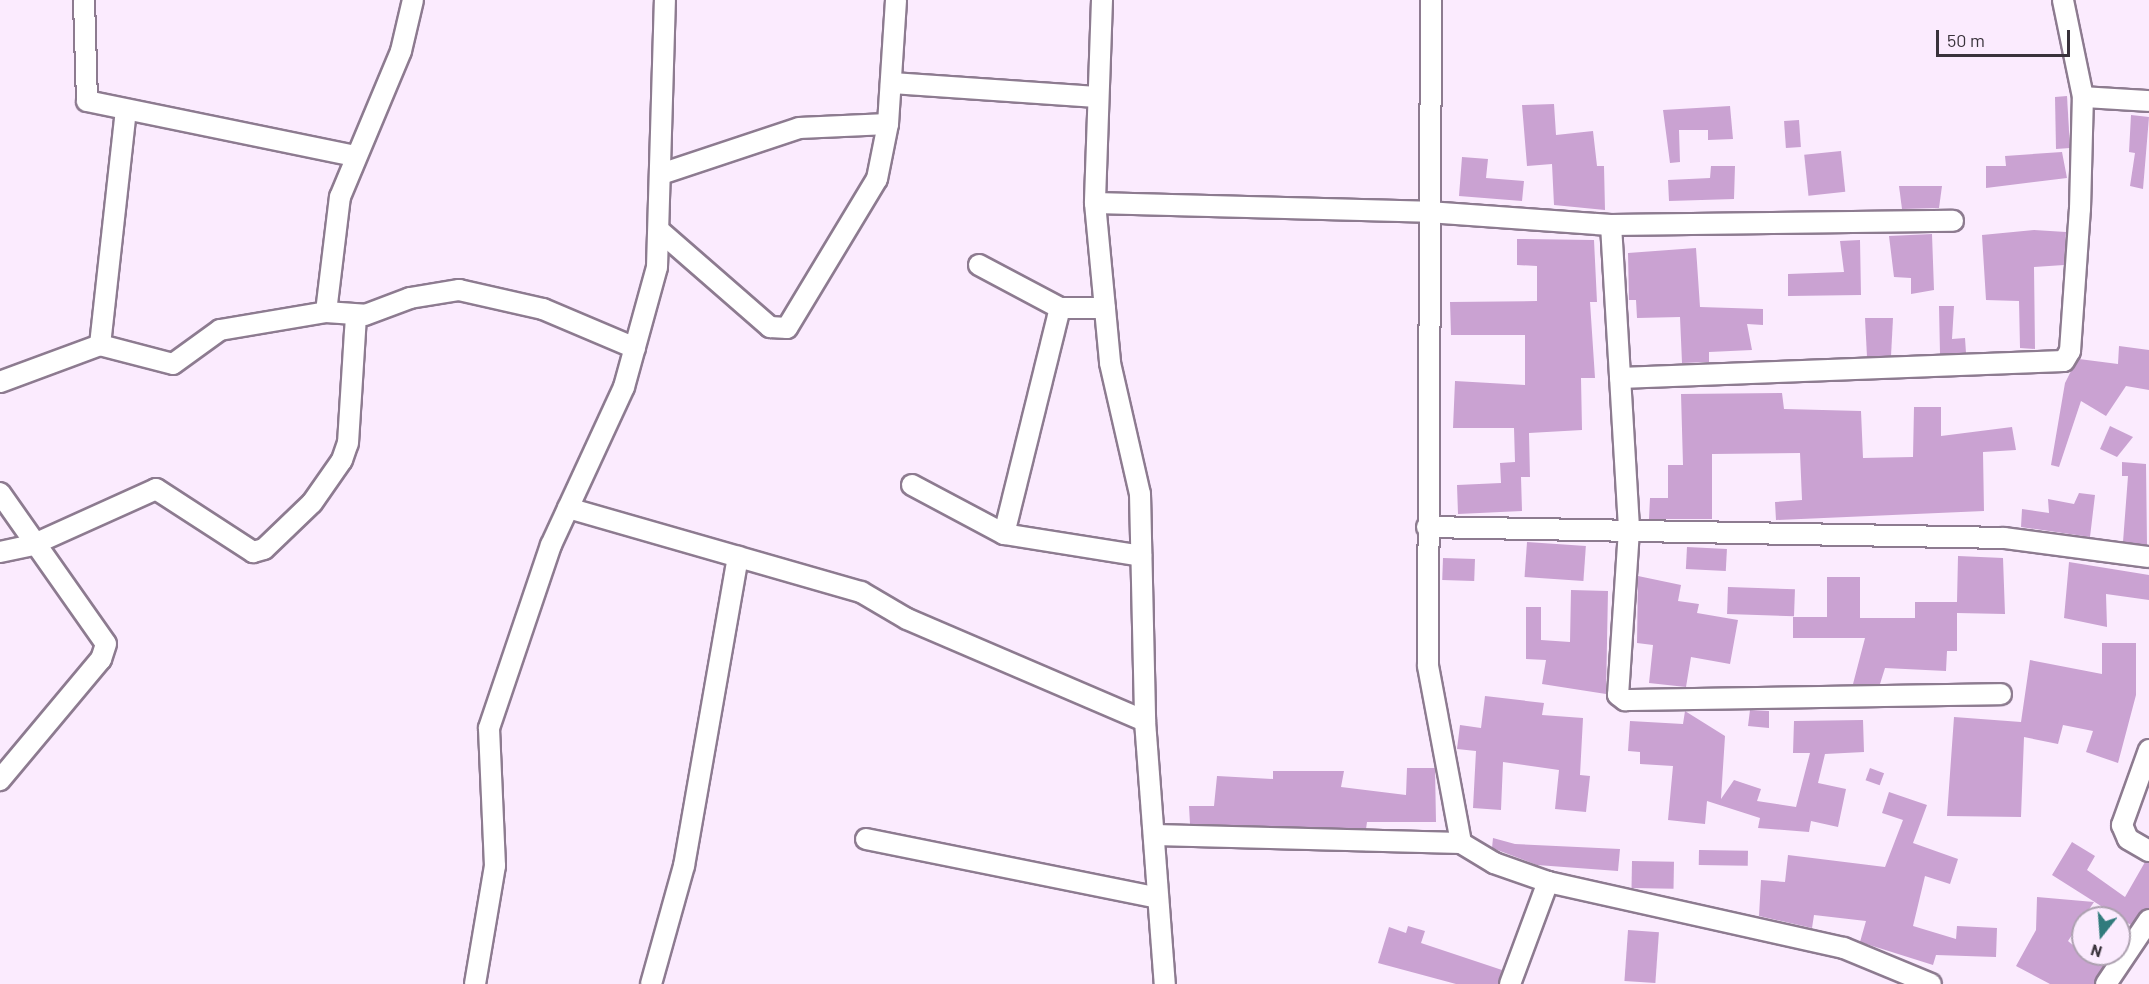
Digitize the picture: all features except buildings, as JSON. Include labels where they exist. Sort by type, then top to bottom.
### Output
[{"type":"street","points":[[84,0],[87,101],[355,156]]},
{"type":"street","points":[[326,312],[340,197],[355,156],[401,51],[413,0]]},
{"type":"street","points":[[475,984],[495,866],[489,728],[568,508],[624,387],[661,232],[665,0]]},
{"type":"street","points":[[661,232],[770,327],[787,328],[869,197],[888,124],[896,0]]},
{"type":"street","points":[[1102,0],[1095,203],[1110,363],[1134,452],[1141,556],[1145,721],[1165,984]]},
{"type":"street","points":[[1431,0],[1428,212],[1428,666],[1461,843]]},
{"type":"street","points":[[1620,378],[2064,360],[2070,351],[2079,232],[2083,98],[2063,0]]},
{"type":"street","points":[[891,83],[1098,97]]},
{"type":"street","points":[[2083,98],[2149,101]]},
{"type":"street","points":[[100,345],[126,110]]},
{"type":"street","points":[[661,174],[799,128],[888,124]]},
{"type":"street","points":[[1095,203],[1428,212],[1611,225],[1953,221]]},
{"type":"street","points":[[1611,225],[1629,530],[1616,687],[1625,700],[2001,694]]},
{"type":"street","points":[[979,265],[1060,308],[1106,308]]},
{"type":"street","points":[[0,376],[0,382],[100,345],[173,364],[220,330],[326,312],[356,316],[459,290],[543,309],[635,348]]},
{"type":"street","points":[[1004,534],[1060,308]]},
{"type":"street","points":[[0,552],[32,545],[156,489],[253,552],[264,549],[312,503],[342,460],[348,443],[356,316]]},
{"type":"street","points":[[912,485],[1004,534],[1141,556]]},
{"type":"street","points":[[0,493],[32,545],[106,644],[106,652],[0,780]]},
{"type":"street","points":[[568,508],[861,592],[907,620],[1145,721]]},
{"type":"street","points":[[1427,526],[2004,538],[2149,557]]},
{"type":"street","points":[[651,984],[684,866],[738,557]]},
{"type":"street","points":[[2149,750],[2122,825],[2128,839],[2149,851]]},
{"type":"street","points":[[1155,835],[1461,843],[1494,863],[1548,882],[1844,948],[1931,984]]},
{"type":"street","points":[[866,839],[1158,898]]},
{"type":"street","points":[[1510,984],[1548,882]]},
{"type":"street","points":[[2106,984],[2149,920]]}]
